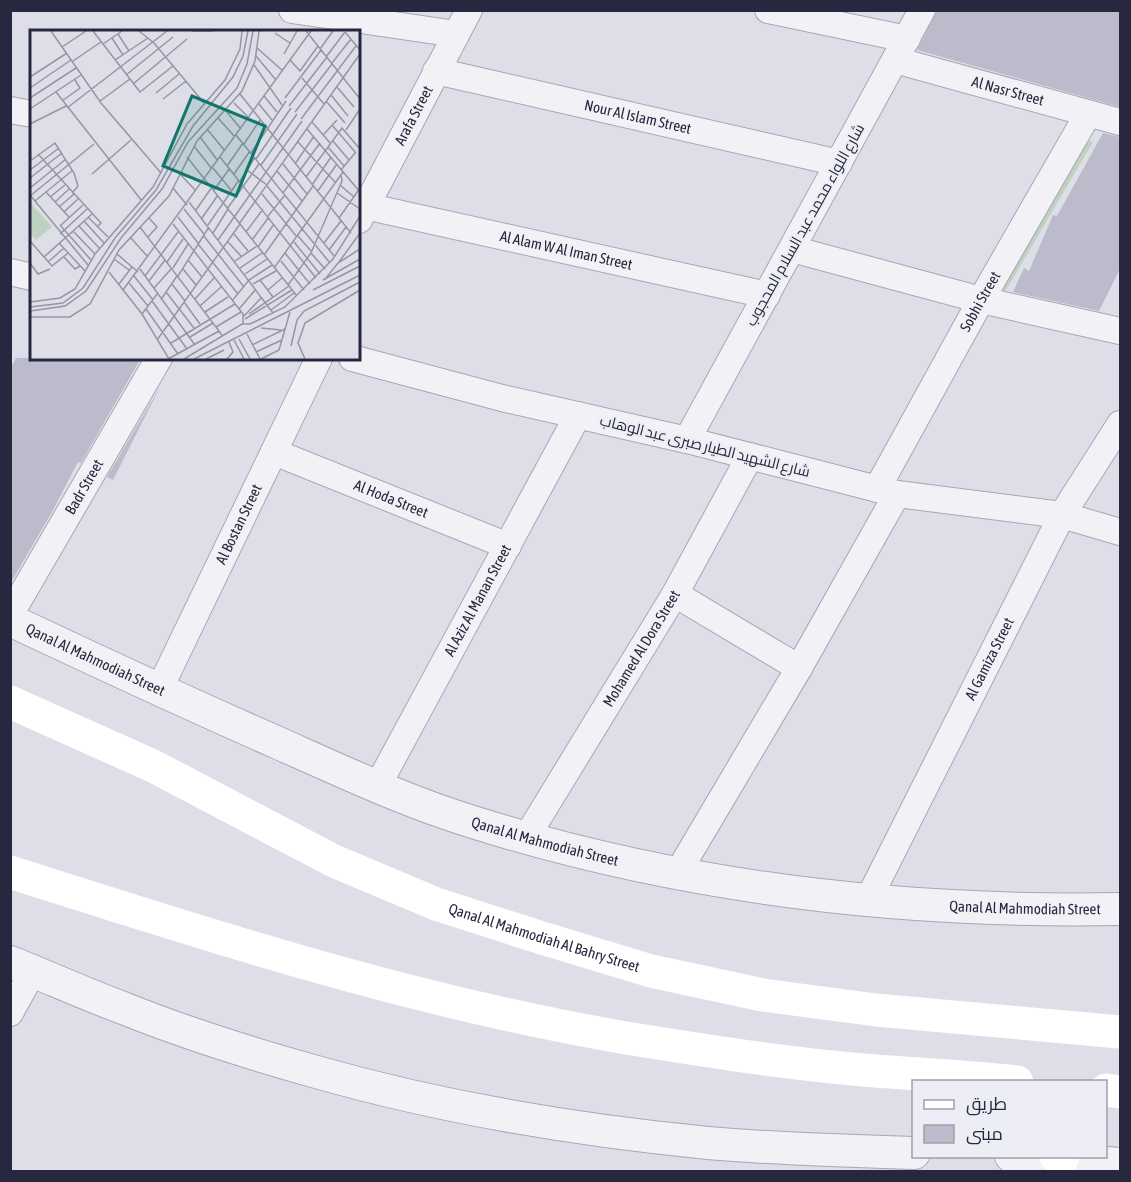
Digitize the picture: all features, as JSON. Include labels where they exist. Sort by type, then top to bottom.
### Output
[{"type":"main road","name":"Qanal Al Mahmodiah Al Bahry Street","points":[[10,702],[153,766],[334,861],[436,904],[553,941],[651,970],[763,995],[876,1010],[1120,1032]]},
{"type":"main road","points":[[10,872],[256,950],[411,992],[511,1016],[738,1055],[851,1069],[991,1080]]},
{"type":"main road","points":[[851,1069],[912,1095]]},
{"type":"street","points":[[292,10],[456,34]]},
{"type":"street","name":"Arafa Street","points":[[362,213],[368,180],[436,71],[469,10]]},
{"type":"street","name":"Al Nasr Street","points":[[768,10],[901,49],[1088,114],[1120,122]]},
{"type":"street","name":"شارع اللواء محمد عبد السلام المحجوب","points":[[687,440],[922,10]]},
{"type":"street","name":"Nour Al Islam Street","points":[[436,71],[839,163]]},
{"type":"street","points":[[10,110],[30,114]]},
{"type":"street","name":"Sobhi Street","points":[[677,874],[799,668],[981,300],[1088,114]]},
{"type":"street","name":"Al Alam W Al Iman Street","points":[[362,213],[767,295]]},
{"type":"street","points":[[792,249],[981,300],[1120,331]]},
{"type":"street","points":[[10,272],[30,277]]},
{"type":"street","name":"Badr Street","points":[[10,615],[158,360]]},
{"type":"street","name":"Al Bostan Street","points":[[159,690],[318,360]]},
{"type":"street","name":"شارع الشهيد الطيار صبرى عبد الوهاب","points":[[360,360],[502,398],[687,440],[887,491],[1062,515],[1120,532]]},
{"type":"street","name":"Al Aziz Al Manan Street","points":[[376,787],[578,415]]},
{"type":"street","name":"Al Gamiza Street","points":[[868,900],[1062,515],[1120,424]]},
{"type":"street","name":"Al Hoda Street","points":[[274,452],[508,546]]},
{"type":"street","name":"Mohamed Al Dora Street","points":[[526,838],[675,594],[750,456]]},
{"type":"street","points":[[675,594],[799,668]]},
{"type":"street","name":"Qanal Al Mahmodiah Street","points":[[10,620],[159,690],[376,787],[475,823],[601,858],[741,886],[868,900],[1006,909],[1120,909]]},
{"type":"street","points":[[10,1013],[22,967],[123,1008],[217,1042],[314,1072],[412,1096],[510,1116],[610,1132],[710,1143],[912,1153]]},
{"type":"street","points":[[1059,1158],[1120,1164]]},
{"type":"green space","points":[[1079,137],[1093,142],[1001,299],[992,291]]},
{"type":"building","points":[[937,10],[1120,10],[1120,107],[917,50]]},
{"type":"building","points":[[1103,133],[1120,137],[1120,269],[1099,311],[1013,292],[1024,268],[1029,271],[1053,215],[1057,216]]},
{"type":"building","points":[[16,358],[140,360],[81,463],[78,462],[10,584],[10,369]]},
{"type":"building","points":[[160,387],[113,480],[107,477]]}]
